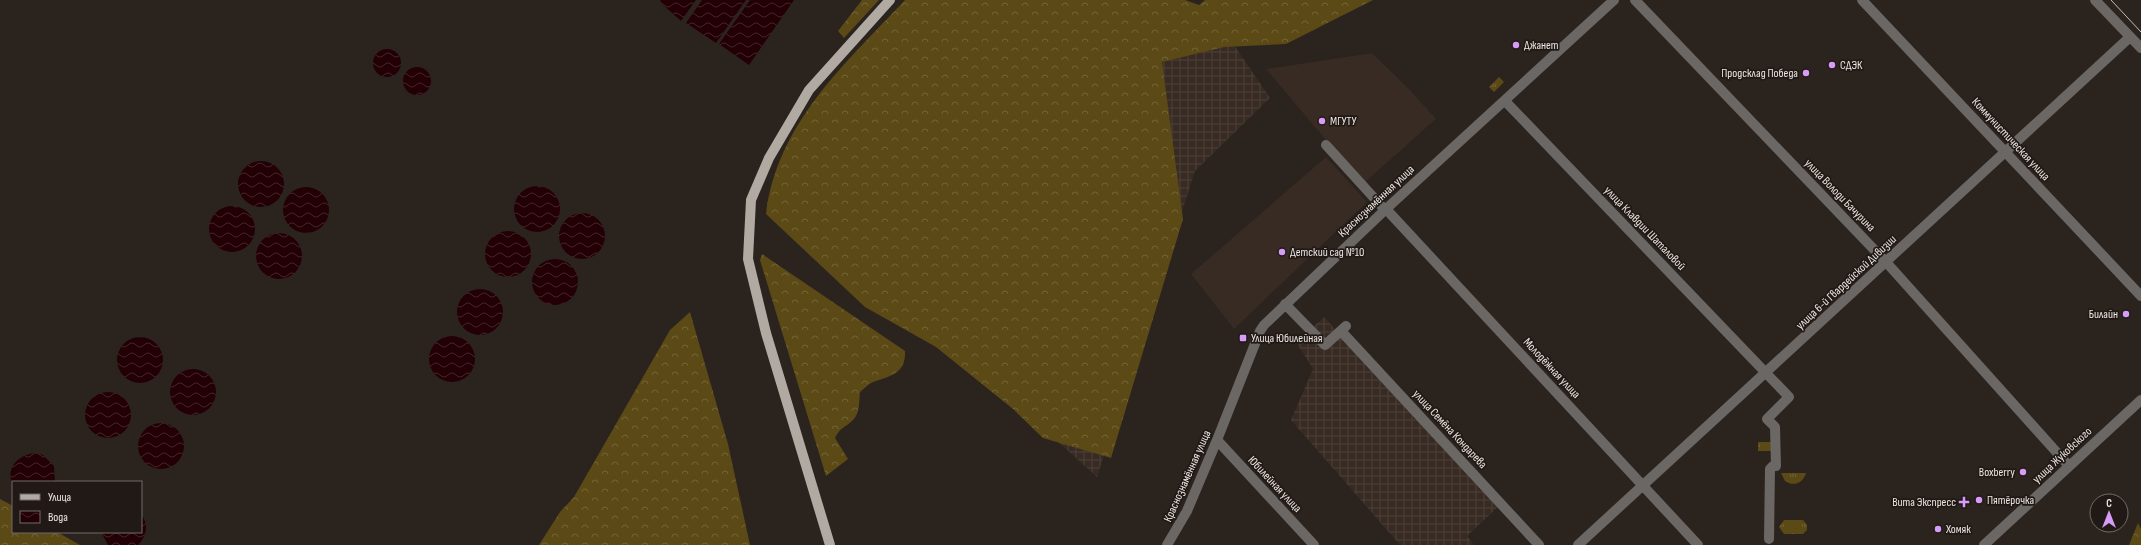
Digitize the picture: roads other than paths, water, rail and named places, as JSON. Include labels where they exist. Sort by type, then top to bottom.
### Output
[{"type":"main road","points":[[830,545],[766,334],[748,259],[751,200],[769,158],[809,90],[890,0]]},
{"type":"street","name":"Краснознамённая улица","points":[[1167,545],[1186,511],[1217,440],[1260,332],[1285,304],[1386,209],[1614,0]]},
{"type":"street","name":"улица Володи Бачурина","points":[[1635,0],[1886,262],[2069,466]]},
{"type":"street","name":"Коммунистическая улица","points":[[1862,0],[2141,296]]},
{"type":"street","points":[[2095,0],[2141,48]]},
{"type":"street","name":"улица 6-й Гвардейской Дивизии","points":[[1578,545],[1767,374],[2004,152],[2130,37]]},
{"type":"street","name":"улица Клавдии Шаталовой","points":[[1505,100],[1789,397],[1767,419],[1775,427],[1776,466],[1773,466],[1770,469],[1769,539]]},
{"type":"street","name":"Молодёжная улица","points":[[1326,145],[1698,545]]},
{"type":"street","name":"улица Семёна Кондарева","points":[[1285,304],[1325,345],[1344,329],[1540,545]]},
{"type":"street","name":"улица Жуковского","points":[[1984,545],[2141,400]]},
{"type":"street","name":"Юбилейная улица","points":[[1217,440],[1314,545]]},
{"type":"water","points":[[660,0],[696,0],[681,21],[662,4]]},
{"type":"water","points":[[702,0],[746,0],[716,43],[686,23]]},
{"type":"water","points":[[750,0],[794,0],[749,65],[719,44]]},
{"type":"water","points":[[387,49],[397,53],[401,63],[397,73],[387,77],[377,73],[373,63],[377,53]]},
{"type":"water","points":[[417,67],[427,71],[431,81],[427,91],[417,95],[407,91],[403,81],[407,71]]},
{"type":"water","points":[[261,161],[274,165],[280,171],[284,184],[280,197],[274,203],[261,207],[248,203],[242,197],[238,184],[242,171],[248,165]]},
{"type":"water","points":[[537,186],[550,190],[556,196],[560,209],[556,222],[550,228],[537,232],[524,228],[518,222],[514,209],[518,196],[524,190]]},
{"type":"water","points":[[306,187],[319,191],[325,197],[329,210],[325,223],[319,229],[306,233],[293,229],[287,223],[283,210],[287,197],[293,191]]},
{"type":"water","points":[[232,206],[245,210],[251,216],[255,229],[251,242],[245,248],[232,252],[219,248],[213,242],[209,229],[213,216],[219,210]]},
{"type":"water","points":[[582,213],[595,217],[601,223],[605,236],[601,249],[595,255],[582,259],[569,255],[563,249],[559,236],[563,223],[569,217]]},
{"type":"water","points":[[508,231],[521,235],[527,241],[531,254],[527,267],[521,273],[508,277],[495,273],[489,267],[485,254],[489,241],[495,235]]},
{"type":"water","points":[[279,233],[292,237],[298,243],[302,256],[298,269],[292,275],[279,279],[266,275],[260,269],[256,256],[260,243],[266,237]]},
{"type":"water","points":[[555,259],[568,263],[574,269],[578,282],[574,295],[568,301],[555,305],[542,301],[536,295],[532,282],[536,269],[542,263]]},
{"type":"water","points":[[480,289],[493,293],[499,299],[503,312],[499,325],[493,331],[480,335],[467,331],[461,325],[457,312],[461,299],[467,293]]},
{"type":"water","points":[[452,336],[465,340],[471,346],[475,359],[471,372],[465,378],[452,382],[439,378],[433,372],[429,359],[433,346],[439,340]]},
{"type":"water","points":[[140,337],[153,341],[159,347],[163,360],[159,373],[153,379],[140,383],[127,379],[121,373],[117,360],[121,347],[127,341]]},
{"type":"water","points":[[193,369],[206,373],[212,379],[216,392],[212,405],[206,411],[193,415],[180,411],[174,405],[170,392],[174,379],[180,373]]},
{"type":"water","points":[[108,392],[121,396],[127,402],[131,415],[127,428],[121,434],[108,438],[95,434],[89,428],[85,415],[89,402],[95,396]]},
{"type":"water","points":[[161,423],[174,427],[180,433],[184,446],[180,459],[174,465],[161,469],[148,465],[142,459],[138,446],[142,433],[148,427]]},
{"type":"water","points":[[35,453],[43,455],[54,466],[55,481],[12,481],[12,483],[11,474],[14,464],[29,454]]},
{"type":"water","points":[[142,515],[144,518],[146,530],[138,545],[108,545],[102,533],[142,533]]},
{"type":"tram line","points":[[2111,0],[2141,32]]},
{"type":"place","name":"Джанет","points":[[1516,45]]},
{"type":"place","name":"СДЭК","points":[[1832,65]]},
{"type":"place","name":"Продсклад Победа","points":[[1806,73]]},
{"type":"place","name":"МГУТУ","points":[[1322,121]]},
{"type":"place","name":"Детский сад №10","points":[[1282,252]]},
{"type":"place","name":"Билайн","points":[[2126,314]]},
{"type":"place","name":"Улица Юбилейная","points":[[1243,338]]},
{"type":"place","name":"Boxberry","points":[[2023,472]]},
{"type":"place","name":"Пятёрочка","points":[[1979,500]]},
{"type":"place","name":"Вита Экспресс","points":[[1964,502]]},
{"type":"place","name":"Хомяк","points":[[1938,529]]}]
